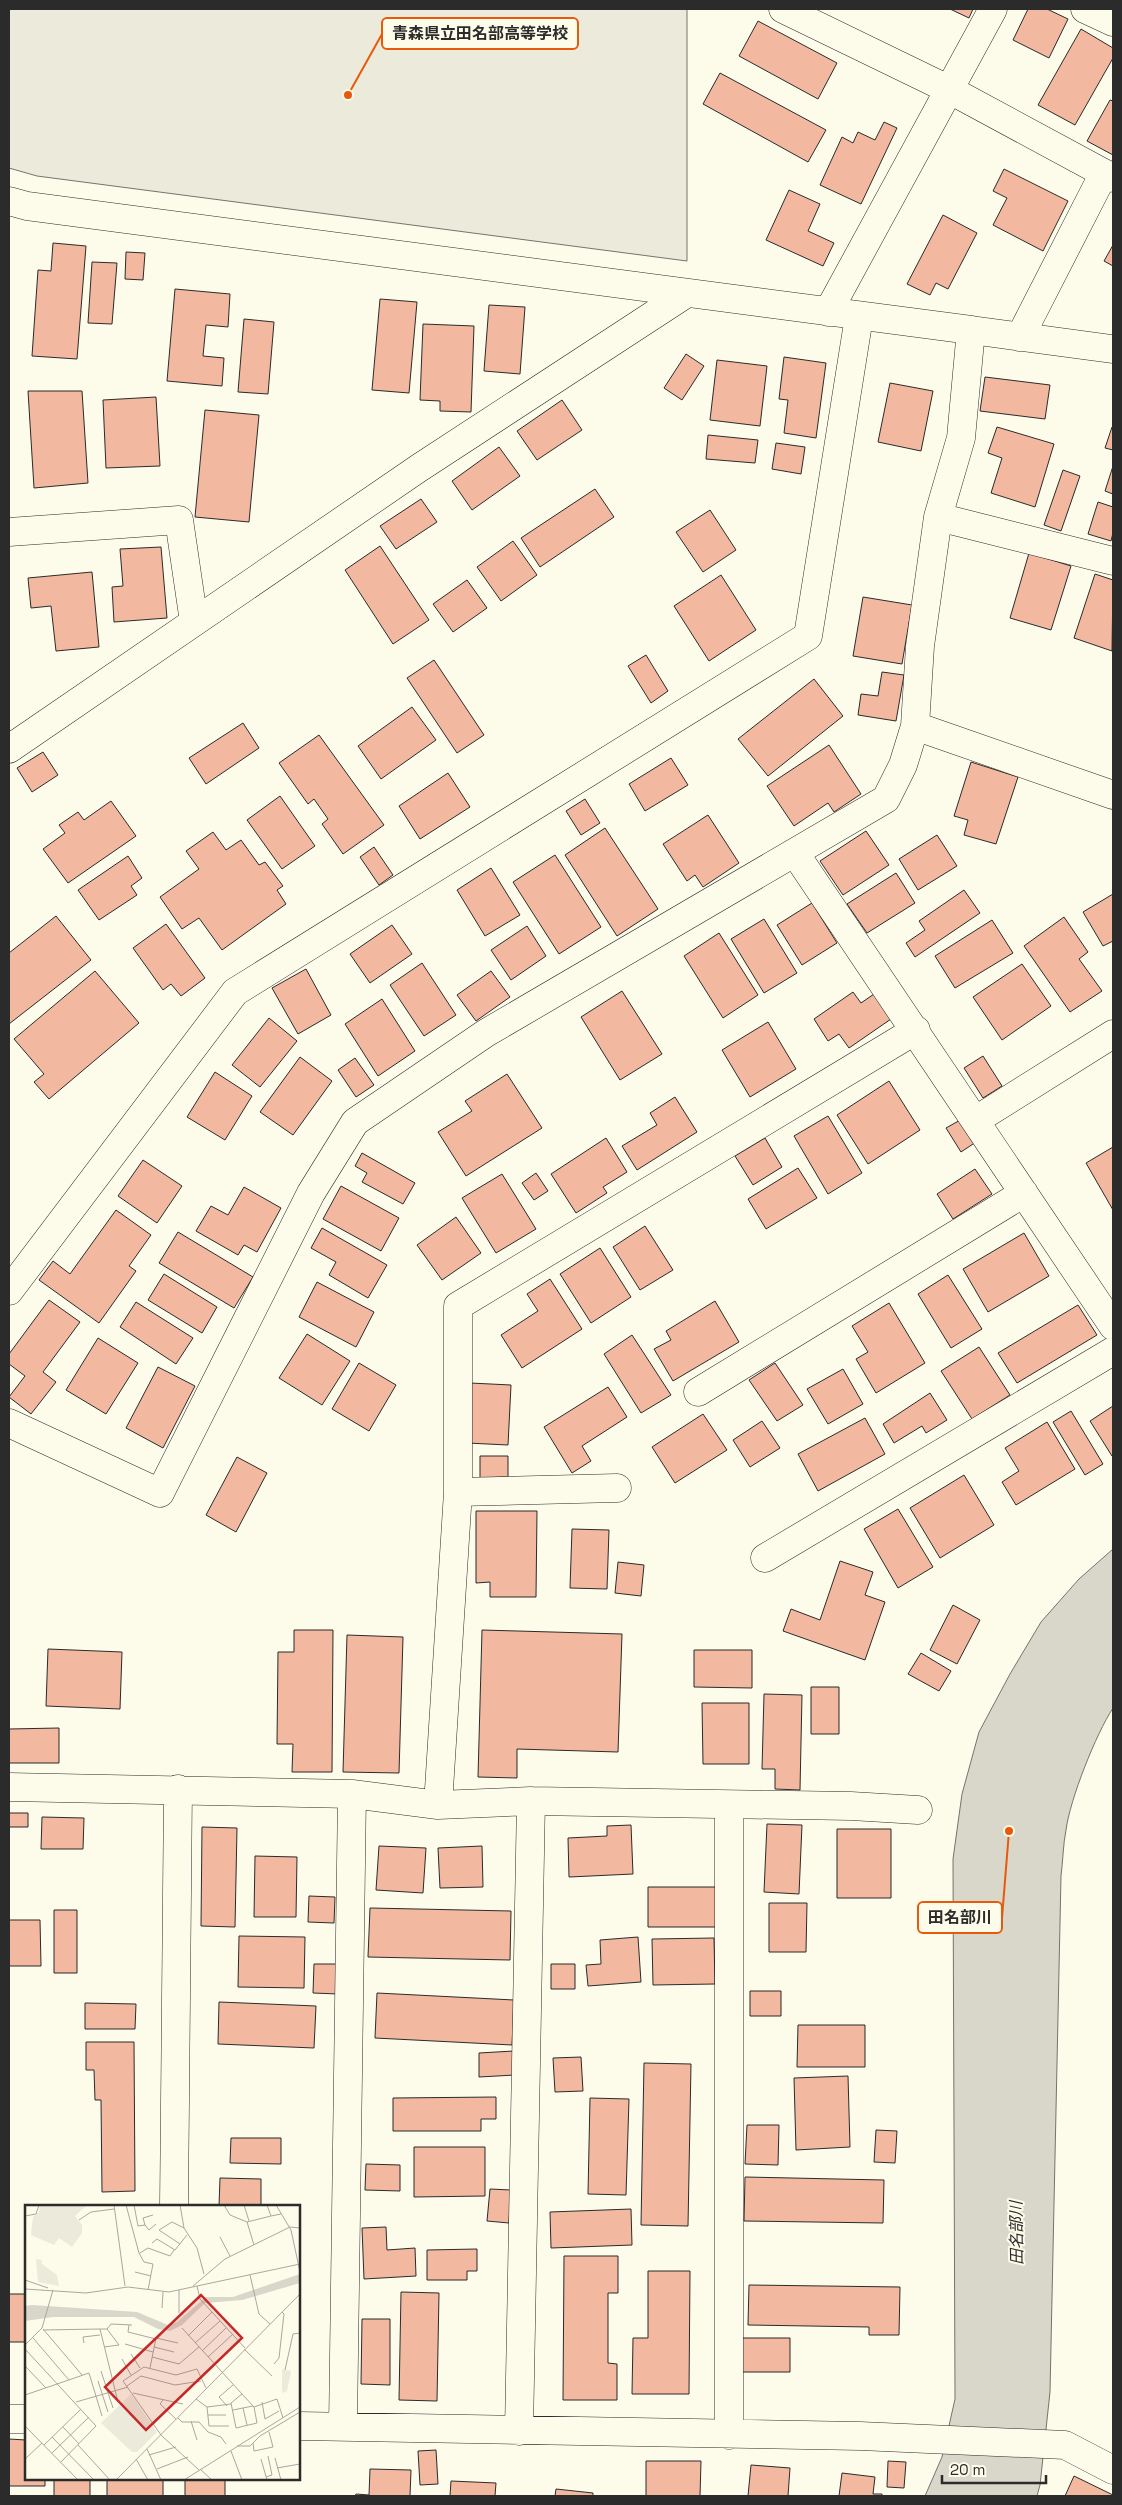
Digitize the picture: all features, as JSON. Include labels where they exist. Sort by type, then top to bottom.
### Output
[{"type":"street","points":[[783,9],[950,90],[1109,176],[1020,336]]},
{"type":"street","points":[[828,312],[993,9]]},
{"type":"street","points":[[1085,9],[1113,22]]},
{"type":"street","points":[[9,201],[28,206],[1112,348]]},
{"type":"street","points":[[9,749],[419,468],[687,293]]},
{"type":"street","points":[[9,1291],[235,992],[808,636],[859,316]]},
{"type":"street","points":[[9,1423],[160,1493],[311,1193],[355,1122],[486,1033],[700,906],[886,799],[903,765],[914,726],[920,646],[938,517],[961,438],[970,330]]},
{"type":"street","points":[[938,517],[1113,561]]},
{"type":"street","points":[[9,532],[179,520],[194,622]]},
{"type":"street","points":[[914,726],[1113,795]]},
{"type":"street","points":[[795,853],[1113,1324]]},
{"type":"street","points":[[438,1805],[458,1492],[458,1306],[916,1030]]},
{"type":"street","points":[[976,1120],[1113,1034]]},
{"type":"street","points":[[698,1392],[1024,1194]]},
{"type":"street","points":[[765,1558],[1113,1351]]},
{"type":"street","points":[[458,1492],[617,1488]]},
{"type":"street","points":[[9,1787],[352,1794],[438,1805],[531,1801],[851,1806],[918,1810]]},
{"type":"street","points":[[174,2205],[178,1789]]},
{"type":"street","points":[[343,2426],[352,1794]]},
{"type":"street","points":[[519,2431],[531,1801]]},
{"type":"street","points":[[729,1805],[729,2435]]},
{"type":"street","points":[[9,2418],[25,2419]]},
{"type":"street","points":[[300,2426],[860,2436],[886,2439],[1065,2445],[1113,2470]]},
{"type":"shaded area","points":[[9,9],[687,9],[687,261],[37,176],[9,168]]},
{"type":"water","points":[[1113,1549],[1113,1708],[1092,1750],[1068,1817],[1061,1876],[1050,2392],[1040,2485],[1037,2496],[925,2496],[942,2457],[955,2399],[953,1859],[962,1794],[979,1732],[1041,1622],[1079,1579]]},
{"type":"building","points":[[950,9],[973,9],[969,18]]},
{"type":"building","points":[[1028,9],[1047,9],[1068,19],[1049,58],[1013,40]]},
{"type":"building","points":[[758,21],[837,63],[818,99],[739,56]]},
{"type":"building","points":[[1081,29],[1113,48],[1113,58],[1075,125],[1038,105]]},
{"type":"building","points":[[720,73],[826,130],[808,162],[703,104]]},
{"type":"building","points":[[1110,100],[1113,101],[1113,155],[1087,141]]},
{"type":"building","points":[[884,122],[897,128],[861,204],[820,185],[842,137],[853,143],[858,132],[875,140]]},
{"type":"building","points":[[1004,169],[1068,201],[1043,251],[993,225],[1007,198],[993,191]]},
{"type":"building","points":[[789,190],[820,204],[808,231],[834,243],[823,266],[766,240]]},
{"type":"building","points":[[943,215],[977,233],[948,289],[936,283],[930,295],[907,284]]},
{"type":"building","points":[[53,243],[86,246],[77,359],[32,356],[38,270],[51,271]]},
{"type":"building","points":[[1113,245],[1113,266],[1104,261]]},
{"type":"building","points":[[126,252],[145,253],[143,280],[125,279]]},
{"type":"building","points":[[92,262],[117,263],[112,324],[88,323]]},
{"type":"building","points":[[175,289],[230,294],[228,327],[206,325],[203,356],[224,358],[222,386],[167,381]]},
{"type":"building","points":[[380,299],[417,302],[409,393],[372,390]]},
{"type":"building","points":[[489,305],[525,307],[520,374],[484,371]]},
{"type":"building","points":[[244,319],[274,322],[268,394],[238,392]]},
{"type":"building","points":[[423,324],[474,326],[471,412],[440,411],[440,401],[420,400]]},
{"type":"building","points":[[686,354],[704,366],[682,400],[664,388]]},
{"type":"building","points":[[784,357],[826,363],[816,438],[784,433],[788,400],[779,399]]},
{"type":"building","points":[[717,360],[767,366],[760,426],[710,420]]},
{"type":"building","points":[[985,377],[1050,385],[1045,419],[980,411]]},
{"type":"building","points":[[890,383],[933,391],[921,451],[878,442]]},
{"type":"building","points":[[28,391],[82,391],[88,483],[34,488]]},
{"type":"building","points":[[156,397],[160,466],[106,468],[103,400]]},
{"type":"building","points":[[562,400],[582,430],[537,460],[517,431]]},
{"type":"building","points":[[205,410],[259,415],[249,522],[195,517]]},
{"type":"building","points":[[997,427],[1054,444],[1035,507],[991,493],[1002,458],[988,453]]},
{"type":"building","points":[[1113,427],[1113,450],[1105,448]]},
{"type":"building","points":[[708,435],[758,440],[755,463],[706,459]]},
{"type":"building","points":[[776,443],[805,447],[801,474],[772,469]]},
{"type":"building","points":[[499,447],[520,476],[472,510],[452,481]]},
{"type":"building","points":[[1113,466],[1113,494],[1105,491]]},
{"type":"building","points":[[1063,470],[1080,476],[1061,531],[1044,525]]},
{"type":"building","points":[[595,489],[614,517],[540,567],[521,538]]},
{"type":"building","points":[[421,499],[437,522],[396,549],[380,526]]},
{"type":"building","points":[[1098,502],[1113,507],[1113,533],[1111,541],[1088,534]]},
{"type":"building","points":[[710,510],[736,550],[703,572],[676,532]]},
{"type":"building","points":[[513,541],[537,575],[501,601],[477,567]]},
{"type":"building","points":[[380,546],[429,620],[393,644],[345,570]]},
{"type":"building","points":[[161,547],[167,618],[114,622],[112,587],[123,586],[120,549]]},
{"type":"building","points":[[1029,553],[1071,566],[1051,630],[1010,618]]},
{"type":"building","points":[[92,572],[99,647],[56,651],[51,606],[31,608],[28,578]]},
{"type":"building","points":[[1095,574],[1113,580],[1112,651],[1074,638]]},
{"type":"building","points":[[721,575],[756,630],[709,661],[674,606]]},
{"type":"building","points":[[467,580],[487,608],[453,632],[433,604]]},
{"type":"building","points":[[863,597],[912,605],[902,664],[853,656]]},
{"type":"building","points":[[646,655],[668,691],[651,703],[628,666]]},
{"type":"building","points":[[434,660],[484,735],[457,753],[407,678]]},
{"type":"building","points":[[882,672],[904,675],[896,721],[858,715],[861,694],[878,696]]},
{"type":"building","points":[[814,679],[843,716],[768,776],[738,739]]},
{"type":"building","points":[[412,707],[436,740],[381,779],[358,746]]},
{"type":"building","points":[[243,723],[259,748],[206,784],[189,758]]},
{"type":"building","points":[[319,735],[384,825],[343,854],[322,824],[328,819],[314,799],[308,804],[279,763]]},
{"type":"building","points":[[829,745],[861,794],[834,812],[828,803],[794,826],[767,786]]},
{"type":"building","points":[[43,752],[58,775],[32,792],[17,768]]},
{"type":"building","points":[[671,758],[688,785],[645,811],[629,784]]},
{"type":"building","points":[[971,762],[1018,777],[996,844],[964,835],[968,820],[954,816]]},
{"type":"building","points":[[448,773],[470,807],[420,839],[399,806]]},
{"type":"building","points":[[280,796],[315,846],[282,869],[247,820]]},
{"type":"building","points":[[585,799],[600,823],[581,835],[566,811]]},
{"type":"building","points":[[111,801],[136,836],[68,883],[43,849],[65,833],[59,825],[78,812],[84,820]]},
{"type":"building","points":[[708,815],[739,863],[703,887],[695,875],[687,881],[663,844]]},
{"type":"building","points":[[605,828],[658,909],[617,936],[565,855]]},
{"type":"building","points":[[866,831],[889,865],[843,895],[820,861]]},
{"type":"building","points":[[213,832],[226,850],[241,840],[259,865],[265,862],[283,886],[277,890],[286,904],[222,950],[199,918],[182,929],[160,897],[199,869],[186,851]]},
{"type":"building","points":[[937,835],[957,866],[918,890],[899,859]]},
{"type":"building","points":[[374,847],[393,875],[379,885],[360,857]]},
{"type":"building","points":[[555,855],[601,927],[559,954],[513,882]]},
{"type":"building","points":[[128,856],[142,878],[131,886],[137,895],[99,920],[78,890]]},
{"type":"building","points":[[491,868],[520,915],[485,936],[457,890]]},
{"type":"building","points":[[896,873],[915,903],[867,933],[847,904]]},
{"type":"building","points":[[964,890],[980,913],[915,957],[906,943],[925,930],[919,921]]},
{"type":"building","points":[[1113,894],[1113,941],[1103,946],[1083,912]]},
{"type":"building","points":[[812,903],[837,943],[802,965],[777,925]]},
{"type":"building","points":[[56,916],[91,960],[9,1024],[9,953]]},
{"type":"building","points":[[1064,917],[1088,952],[1079,959],[1102,991],[1070,1012],[1024,946]]},
{"type":"building","points":[[764,919],[797,973],[764,993],[731,939]]},
{"type":"building","points":[[992,920],[1013,953],[955,988],[935,956]]},
{"type":"building","points":[[166,924],[205,978],[181,996],[171,984],[163,990],[133,948]]},
{"type":"building","points":[[392,925],[412,954],[370,983],[350,954]]},
{"type":"building","points":[[527,926],[546,956],[511,980],[491,950]]},
{"type":"building","points":[[719,933],[758,995],[723,1018],[684,956]]},
{"type":"building","points":[[422,963],[456,1015],[424,1036],[390,985]]},
{"type":"building","points":[[1022,964],[1051,1006],[1002,1040],[973,997]]},
{"type":"building","points":[[306,969],[331,1015],[298,1034],[272,988]]},
{"type":"building","points":[[95,971],[139,1023],[49,1099],[34,1082],[44,1074],[14,1039]]},
{"type":"building","points":[[491,971],[510,997],[476,1021],[457,995]]},
{"type":"building","points":[[622,991],[662,1054],[620,1080],[581,1017]]},
{"type":"building","points":[[853,992],[861,1003],[874,994],[891,1019],[849,1048],[839,1034],[828,1041],[814,1019]]},
{"type":"building","points":[[382,999],[415,1051],[378,1076],[345,1024]]},
{"type":"building","points":[[269,1018],[297,1041],[260,1087],[232,1065]]},
{"type":"building","points":[[768,1022],[796,1069],[750,1097],[722,1050]]},
{"type":"building","points":[[983,1056],[1002,1086],[983,1098],[964,1068]]},
{"type":"building","points":[[300,1057],[332,1081],[293,1135],[260,1112]]},
{"type":"building","points":[[355,1058],[374,1085],[356,1097],[338,1070]]},
{"type":"building","points":[[215,1072],[252,1096],[225,1140],[187,1117]]},
{"type":"building","points":[[507,1074],[542,1128],[466,1176],[438,1132],[472,1111],[465,1101]]},
{"type":"building","points":[[889,1081],[920,1130],[868,1164],[837,1115]]},
{"type":"building","points":[[675,1097],[697,1132],[637,1170],[622,1146],[657,1125],[650,1113]]},
{"type":"building","points":[[828,1116],[862,1173],[828,1194],[794,1136]]},
{"type":"building","points":[[962,1119],[976,1142],[961,1152],[946,1128]]},
{"type":"building","points":[[606,1138],[627,1172],[603,1187],[607,1193],[576,1213],[551,1174]]},
{"type":"building","points":[[765,1138],[782,1167],[753,1185],[735,1156]]},
{"type":"building","points":[[1113,1147],[1113,1210],[1086,1163]]},
{"type":"building","points":[[362,1153],[415,1183],[403,1204],[362,1182],[367,1173],[355,1166]]},
{"type":"building","points":[[143,1160],[182,1186],[157,1223],[118,1196]]},
{"type":"building","points":[[798,1168],[817,1198],[766,1229],[748,1199]]},
{"type":"building","points":[[975,1169],[992,1194],[953,1219],[937,1194]]},
{"type":"building","points":[[536,1173],[548,1191],[534,1200],[522,1183]]},
{"type":"building","points":[[502,1174],[536,1229],[496,1253],[462,1198]]},
{"type":"building","points":[[341,1186],[399,1218],[381,1251],[323,1219]]},
{"type":"building","points":[[244,1187],[281,1208],[257,1252],[244,1245],[238,1255],[196,1231],[211,1206],[228,1215]]},
{"type":"building","points":[[116,1210],[151,1235],[129,1266],[136,1271],[99,1323],[39,1280],[53,1261],[70,1274]]},
{"type":"building","points":[[456,1217],[481,1253],[442,1280],[417,1245]]},
{"type":"building","points":[[645,1226],[673,1270],[640,1290],[613,1247]]},
{"type":"building","points":[[322,1228],[387,1265],[368,1298],[329,1275],[336,1262],[311,1248]]},
{"type":"building","points":[[178,1232],[253,1277],[234,1308],[159,1263]]},
{"type":"building","points":[[1024,1233],[1049,1276],[988,1312],[963,1269]]},
{"type":"building","points":[[600,1248],[631,1297],[591,1323],[560,1274]]},
{"type":"building","points":[[164,1274],[217,1307],[202,1333],[148,1300]]},
{"type":"building","points":[[948,1275],[982,1329],[951,1348],[918,1294]]},
{"type":"building","points":[[550,1279],[582,1329],[522,1368],[501,1335],[538,1311],[527,1294]]},
{"type":"building","points":[[317,1282],[374,1312],[356,1347],[299,1317]]},
{"type":"building","points":[[49,1300],[80,1322],[43,1372],[56,1382],[31,1414],[9,1397],[25,1376],[9,1364],[9,1354]]},
{"type":"building","points":[[715,1301],[739,1342],[673,1381],[654,1349],[671,1340],[666,1331]]},
{"type":"building","points":[[136,1302],[193,1338],[176,1364],[120,1327]]},
{"type":"building","points":[[889,1303],[925,1363],[876,1393],[856,1359],[868,1352],[852,1326]]},
{"type":"building","points":[[1078,1305],[1097,1335],[1017,1383],[998,1353]]},
{"type":"building","points":[[307,1334],[350,1361],[322,1405],[279,1378]]},
{"type":"building","points":[[632,1335],[671,1395],[641,1413],[604,1354]]},
{"type":"building","points":[[98,1338],[138,1363],[106,1414],[66,1390]]},
{"type":"building","points":[[979,1347],[1010,1395],[972,1419],[941,1371]]},
{"type":"building","points":[[359,1363],[396,1385],[369,1431],[332,1409]]},
{"type":"building","points":[[775,1363],[803,1405],[777,1421],[749,1380]]},
{"type":"building","points":[[158,1367],[195,1386],[163,1448],[126,1428]]},
{"type":"building","points":[[843,1369],[863,1404],[828,1424],[807,1389]]},
{"type":"building","points":[[470,1383],[511,1385],[508,1445],[467,1443]]},
{"type":"building","points":[[608,1387],[627,1417],[582,1446],[591,1461],[572,1473],[544,1427]]},
{"type":"building","points":[[930,1393],[947,1420],[926,1433],[922,1426],[894,1443],[883,1424]]},
{"type":"building","points":[[1113,1406],[1113,1455],[1112,1456],[1090,1421]]},
{"type":"building","points":[[1071,1411],[1103,1464],[1085,1475],[1053,1422]]},
{"type":"building","points":[[703,1414],[727,1450],[675,1483],[652,1447]]},
{"type":"building","points":[[865,1418],[885,1454],[818,1491],[798,1454]]},
{"type":"building","points":[[762,1421],[780,1448],[750,1467],[733,1440]]},
{"type":"building","points":[[1047,1422],[1075,1469],[1016,1505],[1002,1482],[1019,1471],[1005,1448]]},
{"type":"building","points":[[480,1456],[508,1456],[508,1477],[480,1478]]},
{"type":"building","points":[[237,1457],[267,1473],[236,1532],[206,1515]]},
{"type":"building","points":[[964,1475],[994,1525],[940,1558],[910,1508]]},
{"type":"building","points":[[898,1509],[933,1567],[898,1588],[864,1529]]},
{"type":"building","points":[[476,1511],[537,1511],[536,1597],[490,1597],[490,1582],[476,1583]]},
{"type":"building","points":[[572,1529],[609,1530],[607,1589],[570,1588]]},
{"type":"building","points":[[840,1561],[873,1572],[865,1595],[885,1602],[865,1660],[783,1631],[791,1609],[820,1620]]},
{"type":"building","points":[[618,1562],[644,1565],[641,1596],[615,1593]]},
{"type":"building","points":[[953,1605],[980,1620],[957,1664],[930,1650]]},
{"type":"building","points":[[294,1630],[333,1630],[332,1772],[292,1772],[293,1744],[277,1744],[278,1652],[294,1652]]},
{"type":"building","points":[[482,1630],[622,1634],[618,1752],[517,1749],[517,1778],[478,1777]]},
{"type":"building","points":[[347,1635],[403,1637],[399,1773],[343,1772]]},
{"type":"building","points":[[48,1649],[122,1652],[120,1709],[46,1706]]},
{"type":"building","points":[[694,1650],[752,1650],[752,1688],[694,1687]]},
{"type":"building","points":[[921,1653],[951,1671],[939,1691],[908,1674]]},
{"type":"building","points":[[811,1687],[839,1687],[839,1734],[811,1734]]},
{"type":"building","points":[[764,1694],[802,1695],[800,1790],[775,1789],[775,1769],[762,1769]]},
{"type":"building","points":[[702,1703],[749,1703],[749,1764],[703,1764]]},
{"type":"building","points":[[59,1728],[59,1763],[9,1763],[9,1729]]},
{"type":"building","points":[[9,1813],[28,1813],[28,1827],[9,1827]]},
{"type":"building","points":[[42,1817],[84,1818],[83,1849],[41,1849]]},
{"type":"building","points":[[767,1824],[802,1825],[799,1894],[764,1892]]},
{"type":"building","points":[[631,1825],[633,1874],[569,1877],[568,1838],[607,1836],[607,1826]]},
{"type":"building","points":[[202,1827],[237,1828],[235,1927],[201,1926]]},
{"type":"building","points":[[837,1829],[891,1829],[891,1898],[837,1898]]},
{"type":"building","points":[[379,1846],[426,1848],[423,1893],[376,1890]]},
{"type":"building","points":[[482,1846],[483,1887],[440,1888],[438,1848]]},
{"type":"building","points":[[255,1856],[297,1857],[296,1917],[254,1917]]},
{"type":"building","points":[[648,1887],[717,1887],[717,1927],[648,1927]]},
{"type":"building","points":[[309,1896],[335,1897],[334,1923],[308,1922]]},
{"type":"building","points":[[769,1903],[807,1903],[806,1952],[769,1952]]},
{"type":"building","points":[[370,1908],[511,1911],[510,1960],[368,1957]]},
{"type":"building","points":[[54,1910],[77,1910],[77,1973],[54,1973]]},
{"type":"building","points":[[9,1920],[40,1920],[41,1966],[9,1966]]},
{"type":"building","points":[[239,1936],[305,1937],[304,1988],[238,1987]]},
{"type":"building","points":[[638,1937],[641,1982],[588,1986],[586,1965],[601,1964],[600,1940]]},
{"type":"building","points":[[714,1938],[715,1984],[653,1985],[652,1939]]},
{"type":"building","points":[[314,1964],[339,1964],[338,1994],[313,1993]]},
{"type":"building","points":[[551,1964],[575,1964],[575,1989],[551,1989]]},
{"type":"building","points":[[750,1991],[781,1991],[781,2016],[750,2016]]},
{"type":"building","points":[[377,1993],[514,2000],[512,2045],[375,2038]]},
{"type":"building","points":[[219,2002],[316,2006],[314,2048],[218,2044]]},
{"type":"building","points":[[85,2003],[136,2004],[135,2029],[85,2029]]},
{"type":"building","points":[[798,2025],[865,2025],[865,2067],[797,2067]]},
{"type":"building","points":[[86,2042],[134,2042],[135,2191],[102,2192],[101,2100],[95,2100],[94,2070],[86,2070]]},
{"type":"building","points":[[514,2051],[515,2075],[479,2077],[479,2053]]},
{"type":"building","points":[[581,2057],[583,2091],[555,2092],[553,2058]]},
{"type":"building","points":[[644,2063],[691,2064],[688,2226],[641,2225]]},
{"type":"building","points":[[848,2076],[850,2147],[796,2150],[794,2078]]},
{"type":"building","points":[[496,2097],[496,2119],[481,2119],[481,2131],[393,2131],[393,2098]]},
{"type":"building","points":[[590,2098],[629,2099],[626,2195],[588,2194]]},
{"type":"building","points":[[747,2125],[779,2125],[778,2165],[745,2164]]},
{"type":"building","points":[[876,2130],[897,2131],[895,2163],[874,2162]]},
{"type":"building","points":[[231,2138],[281,2138],[281,2164],[230,2163]]},
{"type":"building","points":[[414,2147],[485,2147],[485,2196],[414,2197]]},
{"type":"building","points":[[366,2164],[400,2165],[400,2191],[365,2190]]},
{"type":"building","points":[[745,2177],[884,2180],[883,2223],[744,2221]]},
{"type":"building","points":[[220,2178],[261,2179],[261,2205],[219,2205]]},
{"type":"building","points":[[490,2189],[511,2190],[509,2223],[487,2221]]},
{"type":"building","points":[[631,2209],[632,2245],[551,2248],[550,2212]]},
{"type":"building","points":[[386,2227],[387,2250],[415,2248],[416,2276],[364,2279],[362,2228]]},
{"type":"building","points":[[477,2249],[477,2271],[467,2271],[467,2280],[427,2280],[427,2250]]},
{"type":"building","points":[[564,2256],[618,2256],[618,2293],[608,2293],[608,2363],[617,2364],[617,2400],[563,2400]]},
{"type":"building","points":[[648,2271],[690,2271],[689,2394],[632,2394],[633,2338],[648,2338]]},
{"type":"building","points":[[749,2285],[900,2287],[899,2335],[869,2335],[869,2327],[748,2325]]},
{"type":"building","points":[[401,2292],[439,2293],[437,2401],[399,2400]]},
{"type":"building","points":[[9,2294],[25,2294],[25,2342],[9,2342]]},
{"type":"building","points":[[362,2319],[390,2319],[390,2385],[361,2384]]},
{"type":"building","points":[[742,2338],[790,2338],[790,2372],[741,2372]]},
{"type":"building","points":[[9,2439],[25,2440],[25,2480],[45,2480],[45,2486],[9,2486]]},
{"type":"building","points":[[436,2450],[438,2484],[420,2485],[418,2451]]},
{"type":"building","points":[[646,2461],[701,2461],[700,2496],[646,2496]]},
{"type":"building","points":[[888,2461],[906,2462],[904,2488],[887,2487]]},
{"type":"building","points":[[751,2465],[790,2468],[788,2496],[748,2496]]},
{"type":"building","points":[[370,2469],[411,2470],[410,2496],[355,2496],[356,2494],[369,2495]]},
{"type":"building","points":[[842,2473],[875,2477],[873,2494],[882,2494],[882,2496],[839,2496]]},
{"type":"building","points":[[1074,2476],[1113,2495],[1113,2496],[1065,2496]]},
{"type":"building","points":[[54,2480],[90,2480],[90,2496],[54,2496]]},
{"type":"building","points":[[107,2480],[163,2480],[163,2496],[107,2496]]},
{"type":"building","points":[[185,2480],[225,2480],[225,2496],[185,2496]]},
{"type":"building","points":[[451,2481],[496,2483],[495,2496],[450,2496]]},
{"type":"building","points":[[556,2489],[593,2493],[593,2496],[555,2496]]},
{"type":"place","name":"青森県立田名部高等学校","points":[[348,95]]},
{"type":"place","name":"田名部川","points":[[1009,1831]]}]
